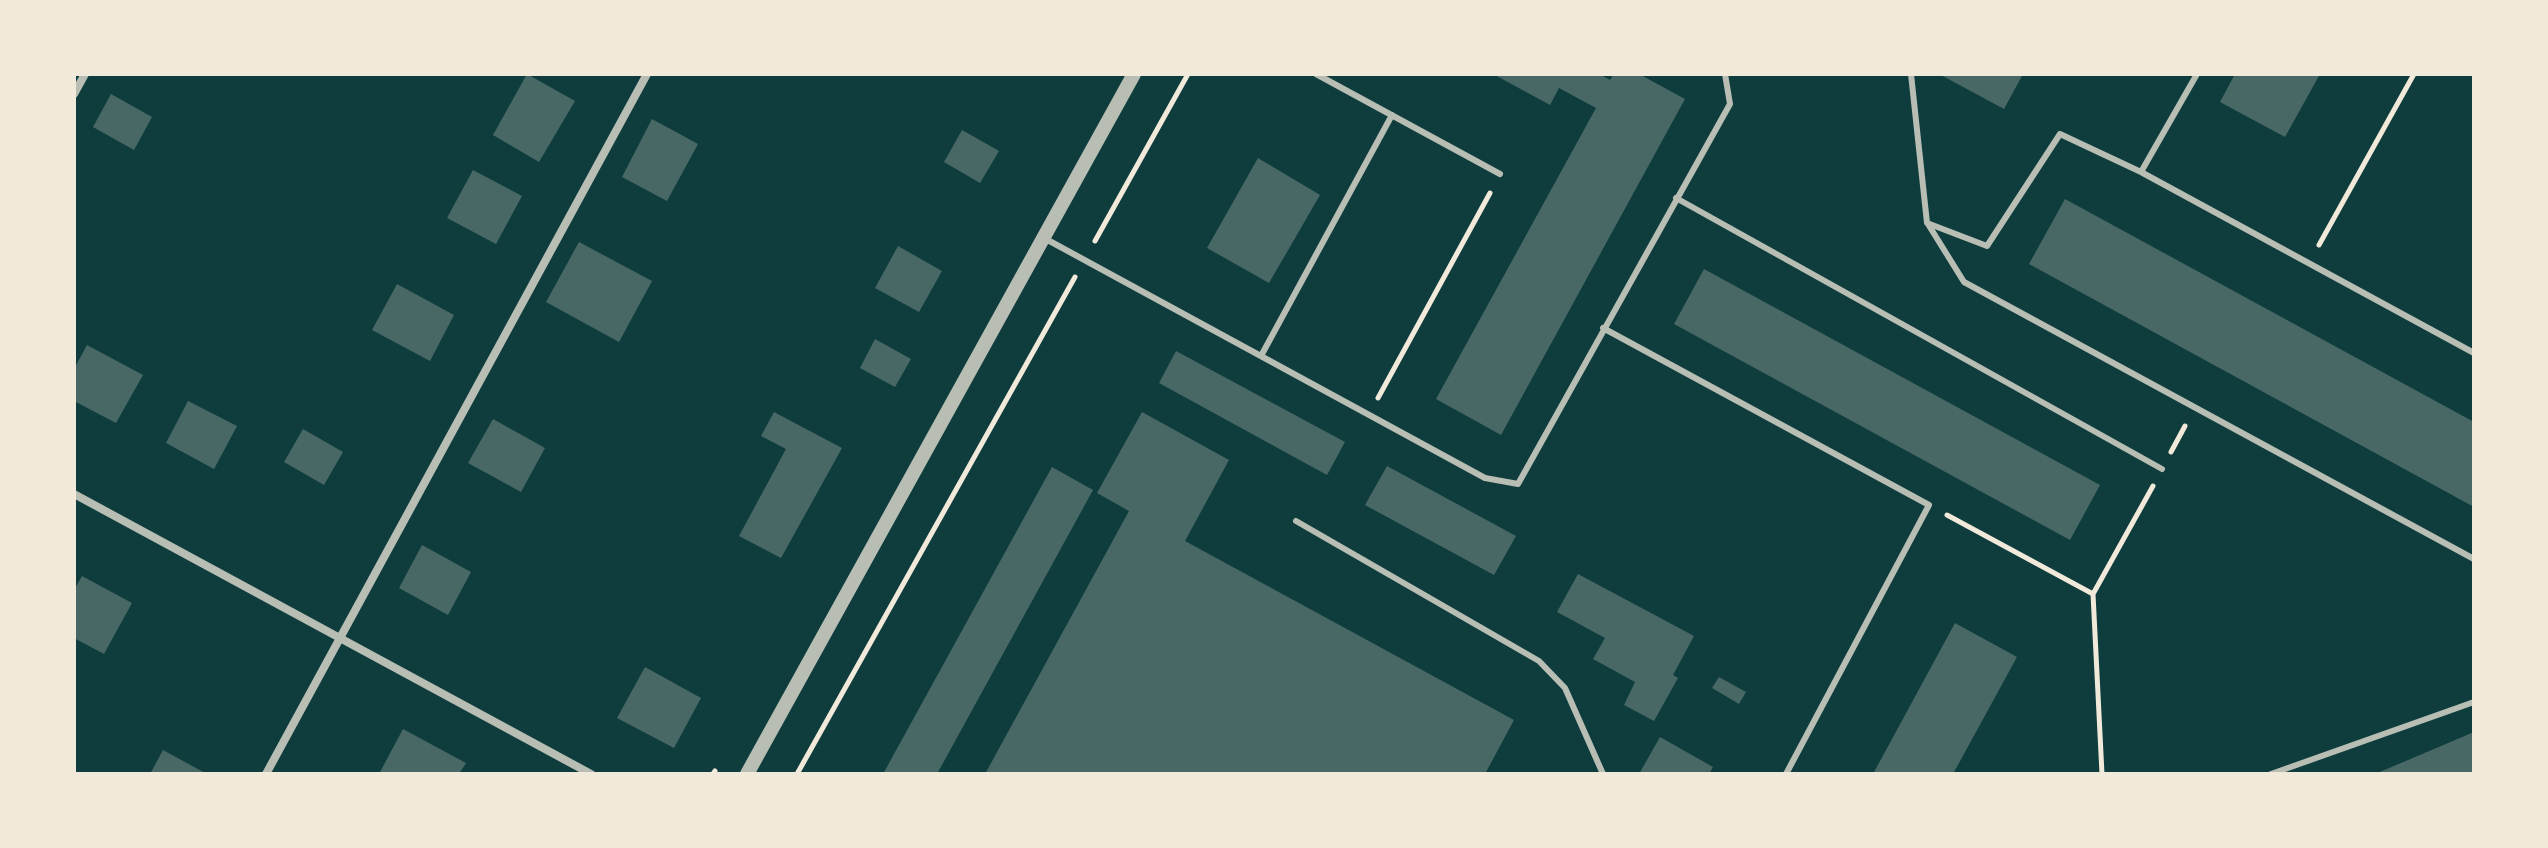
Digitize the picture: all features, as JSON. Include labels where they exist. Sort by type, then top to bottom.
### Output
[{"type":"street","points":[[74,94],[85,74]]},
{"type":"street","points":[[266,774],[647,74]]},
{"type":"street","points":[[747,774],[1134,74]]},
{"type":"street","points":[[74,494],[591,774]]},
{"type":"lane","points":[[1316,74],[1500,174]]},
{"type":"lane","points":[[1044,238],[1485,478],[1518,484],[1730,104],[1725,74]]},
{"type":"lane","points":[[1911,74],[1927,223],[1964,282],[2474,559]]},
{"type":"lane","points":[[2141,172],[2197,74]]},
{"type":"lane","points":[[1261,356],[1392,115]]},
{"type":"lane","points":[[1927,223],[1987,246],[2060,134],[2141,172],[2474,353]]},
{"type":"lane","points":[[1676,198],[2162,469]]},
{"type":"lane","points":[[1603,328],[1929,505],[1786,774]]},
{"type":"lane","points":[[1296,521],[1539,661],[1565,688],[1603,774]]},
{"type":"lane","points":[[2271,774],[2474,702]]},
{"type":"path","points":[[797,774],[1188,74]]},
{"type":"path","points":[[2309,263],[2414,74]]},
{"type":"path","points":[[1369,415],[1500,174]]},
{"type":"path","points":[[2102,774],[2093,594],[2195,407]]},
{"type":"path","points":[[1929,505],[2093,594]]},
{"type":"building","points":[[527,74],[575,101],[539,162],[493,135]]},
{"type":"building","points":[[1493,74],[1599,74],[1610,80],[1614,74],[1639,74],[1685,99],[1501,435],[1436,399],[1596,108],[1559,88],[1550,105]]},
{"type":"building","points":[[1939,74],[2023,74],[2004,109]]},
{"type":"building","points":[[2235,74],[2320,74],[2285,137],[2220,102]]},
{"type":"building","points":[[111,94],[152,117],[134,150],[93,127]]},
{"type":"building","points":[[652,119],[698,144],[667,201],[622,177]]},
{"type":"building","points":[[962,130],[999,151],[980,183],[944,162]]},
{"type":"building","points":[[1258,158],[1320,195],[1269,283],[1207,248]]},
{"type":"building","points":[[473,170],[522,196],[496,244],[447,218]]},
{"type":"building","points":[[2065,199],[2474,422],[2474,507],[2029,264]]},
{"type":"building","points":[[579,242],[652,281],[619,342],[546,302]]},
{"type":"building","points":[[898,246],[942,271],[919,312],[875,288]]},
{"type":"building","points":[[1704,269],[2100,485],[2070,540],[1674,324]]},
{"type":"building","points":[[397,284],[454,315],[430,361],[372,330]]},
{"type":"building","points":[[875,339],[911,359],[895,387],[860,368]]},
{"type":"building","points":[[87,345],[143,375],[116,423],[74,401],[74,369]]},
{"type":"building","points":[[1176,351],[1345,442],[1327,475],[1159,383]]},
{"type":"building","points":[[188,401],[237,426],[214,469],[166,443]]},
{"type":"building","points":[[774,412],[842,448],[781,558],[739,536],[786,449],[761,436]]},
{"type":"building","points":[[1142,412],[1229,460],[1185,541],[1514,720],[1485,774],[985,774],[1129,511],[1097,493]]},
{"type":"building","points":[[493,419],[545,448],[521,492],[468,463]]},
{"type":"building","points":[[303,429],[343,452],[324,485],[284,462]]},
{"type":"building","points":[[1387,466],[1516,536],[1494,575],[1365,505]]},
{"type":"building","points":[[1052,467],[1093,490],[937,774],[883,774]]},
{"type":"building","points":[[422,545],[471,572],[448,615],[399,588]]},
{"type":"building","points":[[1578,574],[1694,636],[1673,675],[1678,678],[1654,721],[1624,705],[1635,682],[1593,659],[1605,638],[1557,612]]},
{"type":"building","points":[[82,576],[132,603],[104,654],[74,638],[74,590]]},
{"type":"building","points":[[1955,623],[2017,657],[1953,774],[1873,774]]},
{"type":"building","points":[[645,667],[701,698],[674,748],[617,718]]},
{"type":"building","points":[[1719,677],[1746,692],[1739,704],[1712,688]]},
{"type":"building","points":[[403,729],[466,763],[459,774],[379,774]]},
{"type":"building","points":[[2474,732],[2474,774],[2375,774]]},
{"type":"building","points":[[1660,737],[1713,767],[1709,774],[1639,774]]},
{"type":"building","points":[[163,750],[207,774],[150,774]]}]
